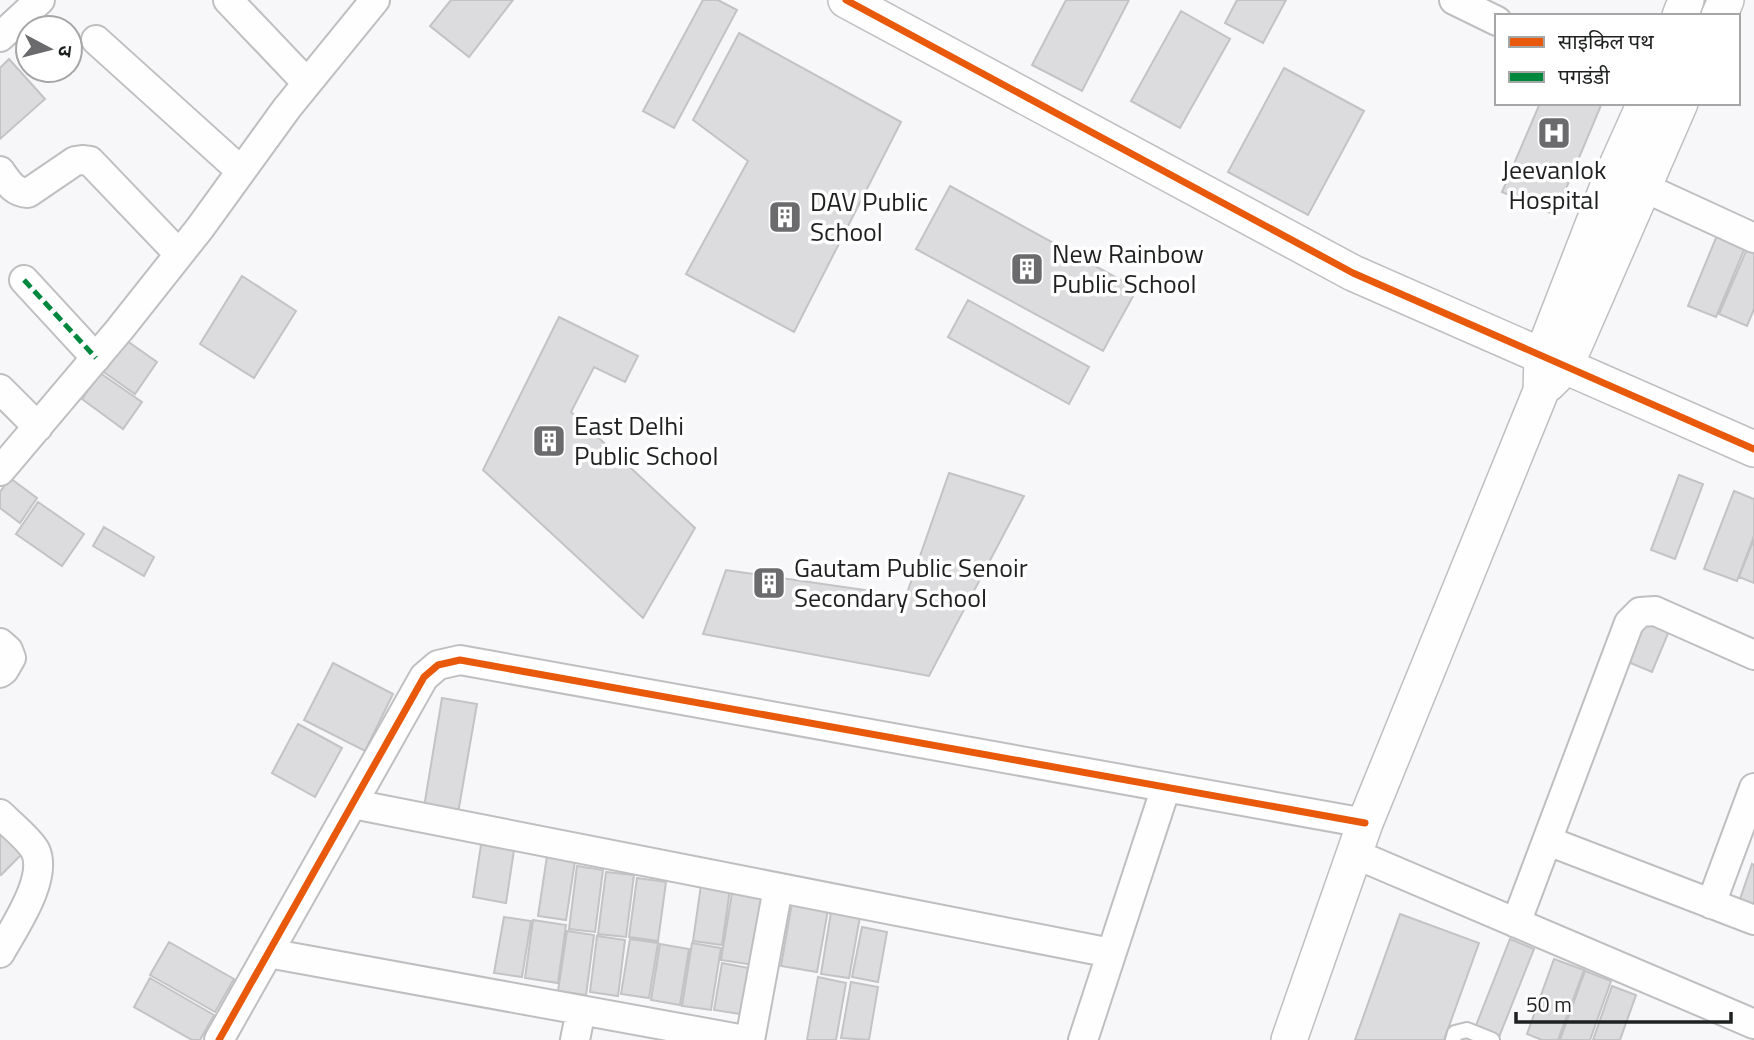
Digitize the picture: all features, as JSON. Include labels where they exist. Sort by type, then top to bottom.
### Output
[{"type":"street","points":[[0,37],[40,0]]},
{"type":"street","points":[[228,0],[307,83]]},
{"type":"street","points":[[0,471],[96,358],[179,254],[307,83],[375,0]]},
{"type":"street","points":[[846,0],[1353,273],[1549,371],[1754,449]]},
{"type":"street","points":[[1454,0],[1495,20]]},
{"type":"street","points":[[96,40],[241,171]]},
{"type":"street","points":[[1289,1040],[1360,839],[1549,371],[1610,181],[1644,105]]},
{"type":"street","points":[[1549,371],[1643,187],[1679,105]]},
{"type":"street","points":[[0,171],[12,187],[19,192],[28,193],[75,161],[90,161],[179,254]]},
{"type":"street","points":[[1643,187],[1754,238]]},
{"type":"street","points":[[24,280],[96,358]]},
{"type":"street","points":[[0,389],[38,427]]},
{"type":"street","points":[[1517,923],[1629,623],[1640,612],[1656,611],[1754,655]]},
{"type":"street","points":[[0,643],[8,650],[11,659],[0,673]]},
{"type":"street","points":[[219,1040],[424,677],[438,665],[460,660],[1166,787],[1360,839],[1517,923],[1754,1024]]},
{"type":"street","points":[[1083,1040],[1166,787]]},
{"type":"street","points":[[1710,904],[1754,788]]},
{"type":"street","points":[[353,804],[1111,953]]},
{"type":"street","points":[[0,814],[34,848],[39,862],[28,903],[0,953]]},
{"type":"street","points":[[1548,841],[1754,920]]},
{"type":"street","points":[[268,953],[747,1040],[778,887]]},
{"type":"street","points":[[575,1040],[581,1010]]},
{"type":"lane","points":[[1453,1040],[1455,1033],[1467,1030],[1492,1040]]},
{"type":"building","points":[[451,0],[513,0],[469,57],[430,26]]},
{"type":"building","points":[[703,0],[718,0],[737,10],[674,128],[643,111]]},
{"type":"building","points":[[1066,0],[1129,0],[1082,91],[1032,65]]},
{"type":"building","points":[[1237,0],[1286,0],[1263,43],[1225,23]]},
{"type":"building","points":[[1181,11],[1230,39],[1180,128],[1131,101]]},
{"type":"building","name":"DAV Public School","points":[[739,33],[901,122],[794,332],[686,274],[748,161],[693,120]]},
{"type":"building","points":[[9,59],[14,65],[14,84],[32,84],[45,99],[0,139],[0,68]]},
{"type":"building","points":[[1284,68],[1364,111],[1308,215],[1228,172]]},
{"type":"building","points":[[1539,105],[1601,105],[1555,215],[1502,192]]},
{"type":"building","name":"New Rainbow Public School","points":[[950,186],[1137,289],[1103,351],[916,249]]},
{"type":"building","points":[[1718,233],[1746,245],[1716,317],[1688,306]]},
{"type":"building","points":[[1747,249],[1754,252],[1754,309],[1747,326],[1719,314]]},
{"type":"building","points":[[242,276],[296,311],[254,378],[200,344]]},
{"type":"building","points":[[968,300],[1089,367],[1069,404],[948,337]]},
{"type":"building","name":"East Delhi Public School","points":[[559,317],[638,356],[625,382],[594,367],[571,412],[695,528],[643,618],[483,470]]},
{"type":"building","points":[[123,338],[157,362],[135,394],[101,370]]},
{"type":"building","points":[[100,373],[142,402],[123,429],[82,399]]},
{"type":"building","name":"Gautam Public Senoir Secondary School","points":[[949,473],[1024,496],[929,676],[703,634],[726,570],[906,596]]},
{"type":"building","points":[[1679,475],[1703,484],[1675,559],[1651,550]]},
{"type":"building","points":[[10,478],[37,498],[20,523],[0,508],[0,492]]},
{"type":"building","points":[[1734,491],[1754,499],[1754,536],[1737,581],[1704,569]]},
{"type":"building","points":[[38,502],[84,534],[62,566],[16,534]]},
{"type":"building","points":[[104,527],[154,557],[144,576],[93,546]]},
{"type":"building","points":[[1754,539],[1754,583],[1739,577]]},
{"type":"building","points":[[1644,621],[1669,631],[1652,672],[1628,662]]},
{"type":"building","points":[[333,663],[393,694],[365,751],[304,720]]},
{"type":"building","points":[[442,698],[477,704],[458,813],[424,807]]},
{"type":"building","points":[[298,724],[342,748],[315,797],[272,773]]},
{"type":"building","points":[[0,830],[23,853],[1,875],[0,874]]},
{"type":"building","points":[[483,832],[516,837],[506,903],[473,897]]},
{"type":"building","points":[[547,856],[575,861],[566,920],[538,916]]},
{"type":"building","points":[[1752,864],[1754,865],[1754,914],[1737,908]]},
{"type":"building","points":[[577,866],[603,870],[595,932],[569,929]]},
{"type":"building","points":[[606,872],[634,875],[626,937],[598,934]]},
{"type":"building","points":[[637,878],[666,882],[658,941],[629,937]]},
{"type":"building","points":[[701,885],[730,889],[722,945],[693,941]]},
{"type":"building","points":[[732,893],[765,899],[755,965],[721,960]]},
{"type":"building","points":[[793,897],[829,904],[817,972],[781,966]]},
{"type":"building","points":[[832,906],[861,911],[849,978],[821,974]]},
{"type":"building","points":[[1400,914],[1479,943],[1444,1040],[1355,1040]]},
{"type":"building","points":[[504,917],[531,921],[522,977],[494,973]]},
{"type":"building","points":[[533,920],[566,925],[558,983],[525,978]]},
{"type":"building","points":[[862,927],[887,932],[878,982],[852,977]]},
{"type":"building","points":[[567,931],[594,935],[586,995],[558,991]]},
{"type":"building","points":[[597,936],[625,940],[618,996],[590,992]]},
{"type":"building","points":[[630,939],[658,943],[649,998],[621,994]]},
{"type":"building","points":[[1510,939],[1534,949],[1499,1037],[1475,1028]]},
{"type":"building","points":[[169,942],[234,979],[215,1012],[150,975]]},
{"type":"building","points":[[692,943],[721,948],[711,1010],[682,1006]]},
{"type":"building","points":[[660,944],[689,949],[680,1005],[651,1000]]},
{"type":"building","points":[[1554,959],[1584,970],[1558,1040],[1542,1040],[1527,1034]]},
{"type":"building","points":[[722,963],[754,969],[747,1015],[714,1010]]},
{"type":"building","points":[[1585,971],[1611,981],[1590,1040],[1560,1040]]},
{"type":"building","points":[[818,977],[846,983],[836,1040],[807,1040]]},
{"type":"building","points":[[150,978],[214,1015],[200,1040],[192,1040],[134,1007]]},
{"type":"building","points":[[851,982],[878,987],[869,1040],[841,1038]]},
{"type":"building","points":[[1612,986],[1636,995],[1620,1040],[1593,1040]]},
{"type":"marked path","points":[[24,280],[96,358]]},
{"type":"cycle path","points":[[846,0],[1353,273],[1754,449]]},
{"type":"cycle path","points":[[219,1040],[424,677],[438,665],[460,660],[1365,823]]},
{"type":"place","name":"Jeevanlok Hospital","points":[[1554,133]]},
{"type":"place","name":"DAV Public School","points":[[785,217]]},
{"type":"place","name":"New Rainbow Public School","points":[[1027,269]]},
{"type":"place","name":"East Delhi Public School","points":[[549,441]]},
{"type":"place","name":"Gautam Public Senoir Secondary School","points":[[769,583]]}]
